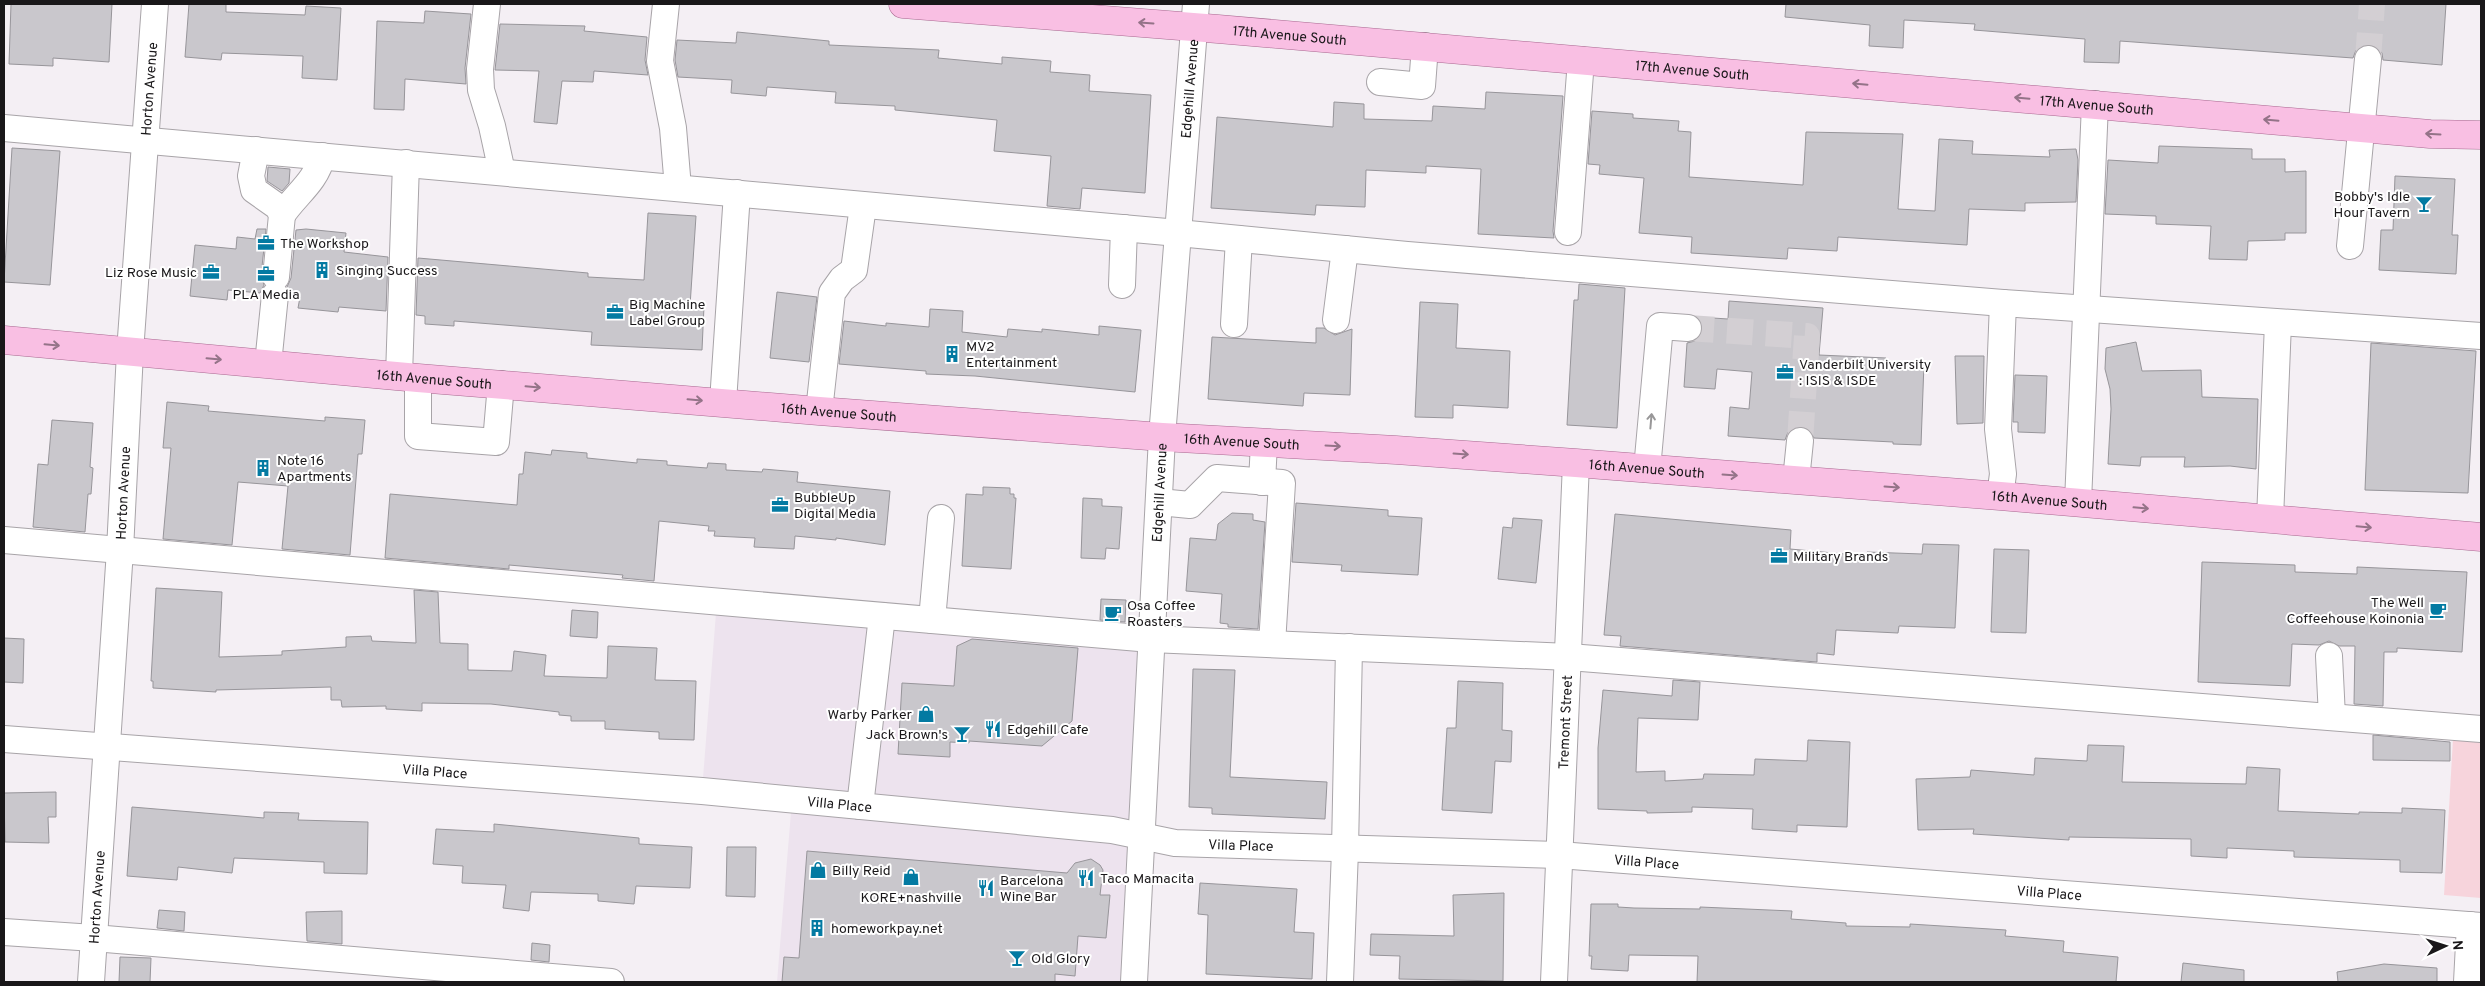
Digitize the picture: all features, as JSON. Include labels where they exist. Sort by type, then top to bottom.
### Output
[{"type":"main road","name":"17th Avenue South","points":[[903,4],[1195,15],[1424,46],[2430,134],[2481,135]]},
{"type":"main road","name":"16th Avenue South","points":[[4,340],[408,377],[819,411],[1162,437],[1576,463],[2078,502],[2481,537]]},
{"type":"street","name":"Horton Avenue","points":[[91,982],[120,550],[130,352],[155,4]]},
{"type":"street","points":[[486,4],[480,69],[481,90],[492,126],[502,172]]},
{"type":"street","points":[[666,4],[660,61],[673,128],[678,188]]},
{"type":"street","name":"Edgehill Avenue","points":[[1134,982],[1162,437],[1195,15]]},
{"type":"street","points":[[1380,82],[1422,86],[1424,46]]},
{"type":"street","points":[[2350,246],[2368,59]]},
{"type":"street","points":[[1568,232],[1580,60]]},
{"type":"street","points":[[2078,502],[2088,309],[2095,104]]},
{"type":"street","points":[[4,128],[1344,249],[2004,303],[2481,336]]},
{"type":"street","points":[[256,150],[251,176],[254,190],[278,208],[282,215],[268,364]]},
{"type":"street","points":[[282,215],[313,180],[319,169],[322,156]]},
{"type":"street","points":[[406,163],[408,377],[418,436],[496,442],[501,384]]},
{"type":"street","points":[[723,402],[737,193]]},
{"type":"street","points":[[819,411],[832,293],[842,279],[854,270],[863,206]]},
{"type":"street","points":[[1122,285],[1124,228]]},
{"type":"street","points":[[1234,324],[1240,239]]},
{"type":"street","points":[[1336,320],[1344,249]]},
{"type":"street","points":[[2000,496],[2003,474],[1998,429],[2004,303]]},
{"type":"street","points":[[2270,519],[2278,323]]},
{"type":"street","points":[[1648,469],[1660,326],[1688,328]]},
{"type":"street","points":[[1159,502],[1190,505],[1217,478],[1220,440]]},
{"type":"street","points":[[1796,480],[1800,441]]},
{"type":"street","points":[[1262,482],[1264,443]]},
{"type":"street","name":"Tremont Street","points":[[1554,982],[1576,463]]},
{"type":"street","points":[[1217,478],[1282,483],[1272,644]]},
{"type":"street","points":[[932,620],[941,518]]},
{"type":"street","points":[[4,540],[1151,639],[1569,656],[2481,729]]},
{"type":"street","points":[[860,806],[882,616]]},
{"type":"street","points":[[1340,982],[1345,850],[1348,647]]},
{"type":"street","points":[[2329,656],[2332,717]]},
{"type":"street","name":"Villa Place","points":[[4,739],[702,791],[1112,830],[1176,843],[1345,850],[1559,855],[2476,925]]},
{"type":"street","points":[[2467,982],[2476,925]]},
{"type":"street","points":[[4,932],[610,982]]},
{"type":"shaded area","points":[[716,613],[1151,639],[1134,982],[777,982],[792,800],[702,791]]},
{"type":"shaded area","points":[[2453,739],[2481,741],[2481,898],[2444,895]]},
{"type":"building","points":[[11,4],[112,4],[109,62],[53,58],[53,66],[9,64]]},
{"type":"building","points":[[189,4],[226,4],[226,12],[305,15],[306,6],[341,8],[337,80],[302,78],[303,56],[222,53],[221,60],[185,57]]},
{"type":"building","points":[[1786,4],[2446,4],[2442,65],[2383,60],[2382,53],[2377,47],[2369,44],[2361,46],[2356,50],[2353,58],[2120,41],[2119,63],[2084,62],[2085,39],[1974,30],[1975,24],[1904,20],[1903,48],[1869,46],[1870,25],[1785,17]]},
{"type":"building","points":[[425,11],[471,14],[465,68],[466,84],[405,79],[404,110],[374,109],[377,21],[424,23]]},
{"type":"building","points":[[500,24],[585,26],[584,31],[647,37],[645,60],[648,75],[594,71],[593,82],[562,81],[557,124],[534,122],[539,71],[495,70]]},
{"type":"building","points":[[737,32],[829,41],[829,45],[939,50],[938,58],[1002,64],[1002,57],[1051,61],[1050,72],[1090,75],[1089,91],[1151,95],[1145,193],[1082,188],[1080,209],[1047,206],[1051,156],[994,151],[997,120],[895,110],[895,106],[835,103],[836,92],[767,87],[766,96],[731,93],[732,80],[678,77],[675,60],[677,40],[736,43]]},
{"type":"building","points":[[1486,92],[1563,96],[1554,238],[1478,234],[1481,169],[1426,166],[1426,173],[1366,170],[1365,207],[1316,205],[1315,215],[1211,208],[1217,117],[1333,127],[1334,102],[1364,104],[1364,119],[1432,121],[1433,106],[1485,109]]},
{"type":"building","points":[[1592,111],[1633,114],[1633,118],[1679,121],[1678,131],[1691,132],[1689,177],[1803,185],[1806,132],[1903,134],[1898,209],[1935,211],[1939,139],[1973,141],[1972,154],[2050,157],[2049,150],[2076,149],[2078,160],[2076,202],[2025,203],[2025,211],[1969,209],[1967,245],[1838,237],[1837,251],[1788,248],[1787,259],[1691,253],[1692,237],[1639,233],[1644,178],[1599,174],[1600,165],[1588,164]]},
{"type":"building","points":[[2159,146],[2252,149],[2252,159],[2285,159],[2285,172],[2306,171],[2306,233],[2285,233],[2285,240],[2248,241],[2247,260],[2209,259],[2211,226],[2156,224],[2156,216],[2105,214],[2108,160],[2158,163]]},
{"type":"building","points":[[12,148],[60,151],[50,285],[4,282]]},
{"type":"building","points":[[268,167],[290,169],[289,183],[282,191],[267,181]]},
{"type":"building","name":"Bobby's Idle Hour Tavern","points":[[2395,176],[2455,179],[2452,235],[2458,235],[2456,274],[2379,270],[2381,230],[2393,230]]},
{"type":"building","points":[[648,213],[696,216],[690,306],[704,306],[702,350],[591,345],[592,332],[454,321],[454,326],[425,324],[425,316],[416,315],[418,258],[588,273],[588,277],[644,280]]},
{"type":"building","points":[[257,229],[266,229],[261,276],[264,285],[260,293],[228,290],[227,300],[190,296],[195,245],[236,249],[237,237],[255,239]]},
{"type":"building","points":[[306,229],[346,233],[344,252],[388,257],[386,311],[339,307],[338,312],[298,308],[300,297],[290,296],[287,287],[291,278],[296,230]]},
{"type":"building","points":[[1579,284],[1625,288],[1617,428],[1567,425],[1574,300],[1578,300]]},
{"type":"building","points":[[777,292],[817,297],[809,362],[770,358]]},
{"type":"building","points":[[1729,301],[1823,308],[1819,355],[1886,358],[1886,362],[1924,363],[1921,445],[1814,438],[1809,429],[1801,426],[1794,427],[1788,432],[1785,440],[1728,436],[1730,407],[1749,409],[1752,372],[1717,369],[1715,389],[1684,387],[1687,343],[1695,341],[1700,337],[1703,330],[1702,322],[1698,317],[1728,319]]},
{"type":"building","points":[[1420,302],[1458,304],[1456,348],[1510,351],[1508,408],[1453,405],[1453,418],[1415,417]]},
{"type":"building","points":[[930,309],[963,311],[962,332],[1007,337],[1008,329],[1042,332],[1042,329],[1099,335],[1099,326],[1141,330],[1135,392],[975,376],[926,374],[926,371],[839,364],[844,321],[886,326],[886,323],[929,327]]},
{"type":"building","points":[[1316,328],[1324,328],[1335,335],[1352,329],[1350,395],[1304,393],[1303,406],[1208,399],[1212,337],[1316,343]]},
{"type":"building","points":[[2136,342],[2142,371],[2201,370],[2202,397],[2258,399],[2256,469],[2230,466],[2184,467],[2185,457],[2141,457],[2140,466],[2108,464],[2111,409],[2110,389],[2105,369],[2106,348]]},
{"type":"building","points":[[2371,343],[2476,351],[2468,493],[2365,490]]},
{"type":"building","points":[[1955,356],[1984,356],[1983,423],[1957,424]]},
{"type":"building","points":[[2015,375],[2047,376],[2045,433],[2018,432],[2018,422],[2013,422]]},
{"type":"building","name":"Note 16 Apartments","points":[[167,402],[209,406],[208,411],[325,421],[325,417],[365,420],[362,454],[358,454],[350,555],[282,549],[288,486],[238,482],[232,545],[163,539],[171,448],[163,448]]},
{"type":"building","points":[[52,420],[93,423],[90,467],[93,468],[91,494],[88,494],[85,532],[33,527],[38,464],[48,465]]},
{"type":"building","points":[[552,450],[587,453],[587,458],[637,463],[637,459],[667,461],[667,465],[707,468],[708,463],[726,464],[726,470],[762,472],[763,469],[798,472],[797,482],[890,491],[885,545],[836,538],[836,540],[795,536],[794,549],[754,547],[755,538],[714,536],[715,531],[708,531],[709,526],[659,521],[654,581],[622,578],[623,575],[509,565],[509,569],[385,558],[390,494],[517,505],[519,474],[523,474],[525,452],[551,455]]},
{"type":"building","points":[[983,487],[1010,488],[1010,494],[1014,494],[1014,498],[1016,498],[1011,569],[962,566],[966,494],[983,495]]},
{"type":"building","points":[[1083,498],[1102,499],[1102,506],[1122,507],[1119,549],[1106,548],[1105,559],[1081,558]]},
{"type":"building","points":[[1296,503],[1388,510],[1388,516],[1422,518],[1418,575],[1341,571],[1342,565],[1292,562]]},
{"type":"building","points":[[1232,513],[1253,514],[1253,520],[1265,522],[1258,629],[1228,627],[1228,624],[1220,623],[1222,594],[1186,591],[1190,538],[1216,540],[1218,524]]},
{"type":"building","points":[[1615,514],[1791,530],[1790,549],[1866,556],[1867,552],[1922,554],[1923,544],[1959,545],[1955,628],[1899,626],[1898,633],[1836,630],[1834,655],[1817,653],[1817,662],[1620,646],[1621,636],[1604,635]]},
{"type":"building","points":[[1513,518],[1542,520],[1536,583],[1498,579],[1503,527],[1512,528]]},
{"type":"building","points":[[1994,549],[2029,550],[2026,633],[1991,632]]},
{"type":"building","points":[[2202,562],[2295,565],[2295,572],[2357,574],[2357,567],[2467,572],[2462,652],[2397,648],[2397,652],[2384,652],[2383,706],[2354,704],[2355,646],[2339,646],[2329,641],[2319,645],[2292,644],[2290,686],[2198,682]]},
{"type":"building","points":[[156,588],[222,592],[219,657],[282,655],[282,651],[346,647],[346,637],[371,636],[372,641],[416,643],[414,590],[438,592],[440,643],[468,644],[468,670],[512,671],[514,651],[546,655],[544,676],[607,678],[608,646],[657,648],[655,680],[696,681],[694,740],[659,739],[659,732],[605,729],[605,721],[571,721],[571,716],[559,715],[559,712],[491,704],[422,703],[422,711],[386,709],[386,706],[342,707],[341,700],[331,700],[331,687],[216,690],[216,692],[153,688],[153,681],[151,681]]},
{"type":"building","name":"Osa Coffee Roasters","points":[[1101,599],[1126,600],[1125,622],[1100,620]]},
{"type":"building","points":[[572,610],[598,612],[597,638],[570,636]]},
{"type":"building","points":[[4,638],[24,639],[23,683],[4,682]]},
{"type":"building","points":[[972,639],[1078,648],[1072,721],[1042,746],[969,741],[969,743],[950,742],[950,757],[898,754],[902,683],[954,686],[957,646]]},
{"type":"building","points":[[1193,669],[1235,670],[1230,777],[1327,782],[1325,819],[1212,814],[1212,808],[1189,807]]},
{"type":"building","points":[[1673,680],[1700,682],[1698,720],[1638,718],[1636,772],[1665,771],[1665,781],[1703,779],[1704,774],[1754,775],[1755,759],[1807,761],[1808,740],[1850,742],[1847,827],[1797,825],[1797,832],[1752,829],[1753,809],[1692,807],[1692,812],[1647,813],[1647,811],[1598,809],[1598,748],[1603,690],[1672,696]]},
{"type":"building","points":[[1458,681],[1503,683],[1502,730],[1512,731],[1511,762],[1495,761],[1492,813],[1442,810],[1447,728],[1456,728]]},
{"type":"building","points":[[2373,735],[2450,742],[2450,761],[2373,760]]},
{"type":"building","points":[[2088,745],[2124,746],[2122,782],[2246,784],[2247,767],[2280,769],[2278,811],[2359,814],[2359,812],[2402,813],[2402,808],[2445,810],[2442,873],[2400,872],[2400,860],[2294,857],[2294,851],[2227,848],[2227,858],[2191,856],[2191,839],[2069,837],[2069,840],[1973,834],[1974,829],[1918,830],[1916,779],[1970,777],[1971,770],[2034,775],[2035,758],[2087,761]]},
{"type":"building","points":[[56,792],[56,817],[48,817],[49,843],[5,842],[4,793]]},
{"type":"building","points":[[132,807],[264,818],[264,812],[299,813],[298,820],[368,822],[367,874],[324,873],[324,862],[234,858],[232,873],[178,867],[177,880],[127,876]]},
{"type":"building","points":[[494,824],[639,838],[639,844],[692,847],[690,888],[636,886],[634,904],[598,901],[598,894],[531,892],[529,911],[503,908],[506,885],[462,883],[463,866],[433,864],[436,829],[494,832]]},
{"type":"building","points":[[727,847],[756,847],[755,897],[726,896]]},
{"type":"building","points":[[807,851],[1067,873],[1075,863],[1091,859],[1100,865],[1103,870],[1100,895],[1110,895],[1106,938],[1078,936],[1075,976],[1055,974],[1055,982],[782,982],[784,957],[799,958]]},
{"type":"building","points":[[1200,883],[1297,889],[1294,932],[1314,933],[1312,979],[1206,974],[1208,915],[1198,914]]},
{"type":"building","points":[[1504,893],[1503,981],[1399,979],[1400,956],[1370,955],[1371,934],[1454,936],[1453,895]]},
{"type":"building","points":[[1591,904],[1618,904],[1618,907],[1634,908],[1700,909],[1700,907],[1792,911],[1791,919],[1846,923],[1846,926],[1910,927],[1910,924],[2006,930],[2005,936],[2064,941],[2063,952],[2118,957],[2116,982],[1697,982],[1698,956],[1629,955],[1628,971],[1591,969],[1592,956],[1589,956]]},
{"type":"building","points":[[159,910],[185,912],[184,931],[157,928]]},
{"type":"building","points":[[342,911],[342,944],[307,941],[306,912]]},
{"type":"building","points":[[532,943],[550,945],[549,962],[531,960]]},
{"type":"building","points":[[120,957],[151,958],[150,982],[119,982]]},
{"type":"building","points":[[2183,963],[2244,970],[2244,982],[2181,982]]},
{"type":"building","points":[[2384,964],[2437,968],[2437,982],[2338,982],[2337,972]]},
{"type":"tunnel","points":[[2368,59],[2372,4]]},
{"type":"tunnel","points":[[1688,328],[1807,336],[1800,441]]},
{"type":"place","name":"Bobby's Idle Hour Tavern","points":[[2424,204]]},
{"type":"place","name":"The Workshop","points":[[266,243]]},
{"type":"place","name":"Singing Success","points":[[322,270]]},
{"type":"place","name":"Liz Rose Music","points":[[211,272]]},
{"type":"place","name":"PLA Media","points":[[266,274]]},
{"type":"place","name":"Big Machine Label Group","points":[[615,312]]},
{"type":"place","name":"MV2 Entertainment","points":[[952,354]]},
{"type":"place","name":"Vanderbilt University : ISIS & ISDE","points":[[1785,372]]},
{"type":"place","name":"Note 16 Apartments","points":[[263,468]]},
{"type":"place","name":"BubbleUp Digital Media","points":[[780,505]]},
{"type":"place","name":"Military Brands","points":[[1779,556]]},
{"type":"place","name":"The Well Coffeehouse Koinonia","points":[[2438,610]]},
{"type":"place","name":"Osa Coffee Roasters","points":[[1113,613]]},
{"type":"place","name":"Warby Parker","points":[[926,714]]},
{"type":"place","name":"Edgehill Cafe","points":[[993,729]]},
{"type":"place","name":"Jack Brown's","points":[[962,734]]},
{"type":"place","name":"Billy Reid","points":[[818,870]]},
{"type":"place","name":"KORE+nashville","points":[[911,877]]},
{"type":"place","name":"Taco Mamacita","points":[[1086,878]]},
{"type":"place","name":"Barcelona Wine Bar","points":[[986,888]]},
{"type":"place","name":"homeworkpay.net","points":[[817,928]]},
{"type":"place","name":"Old Glory","points":[[1017,958]]}]
